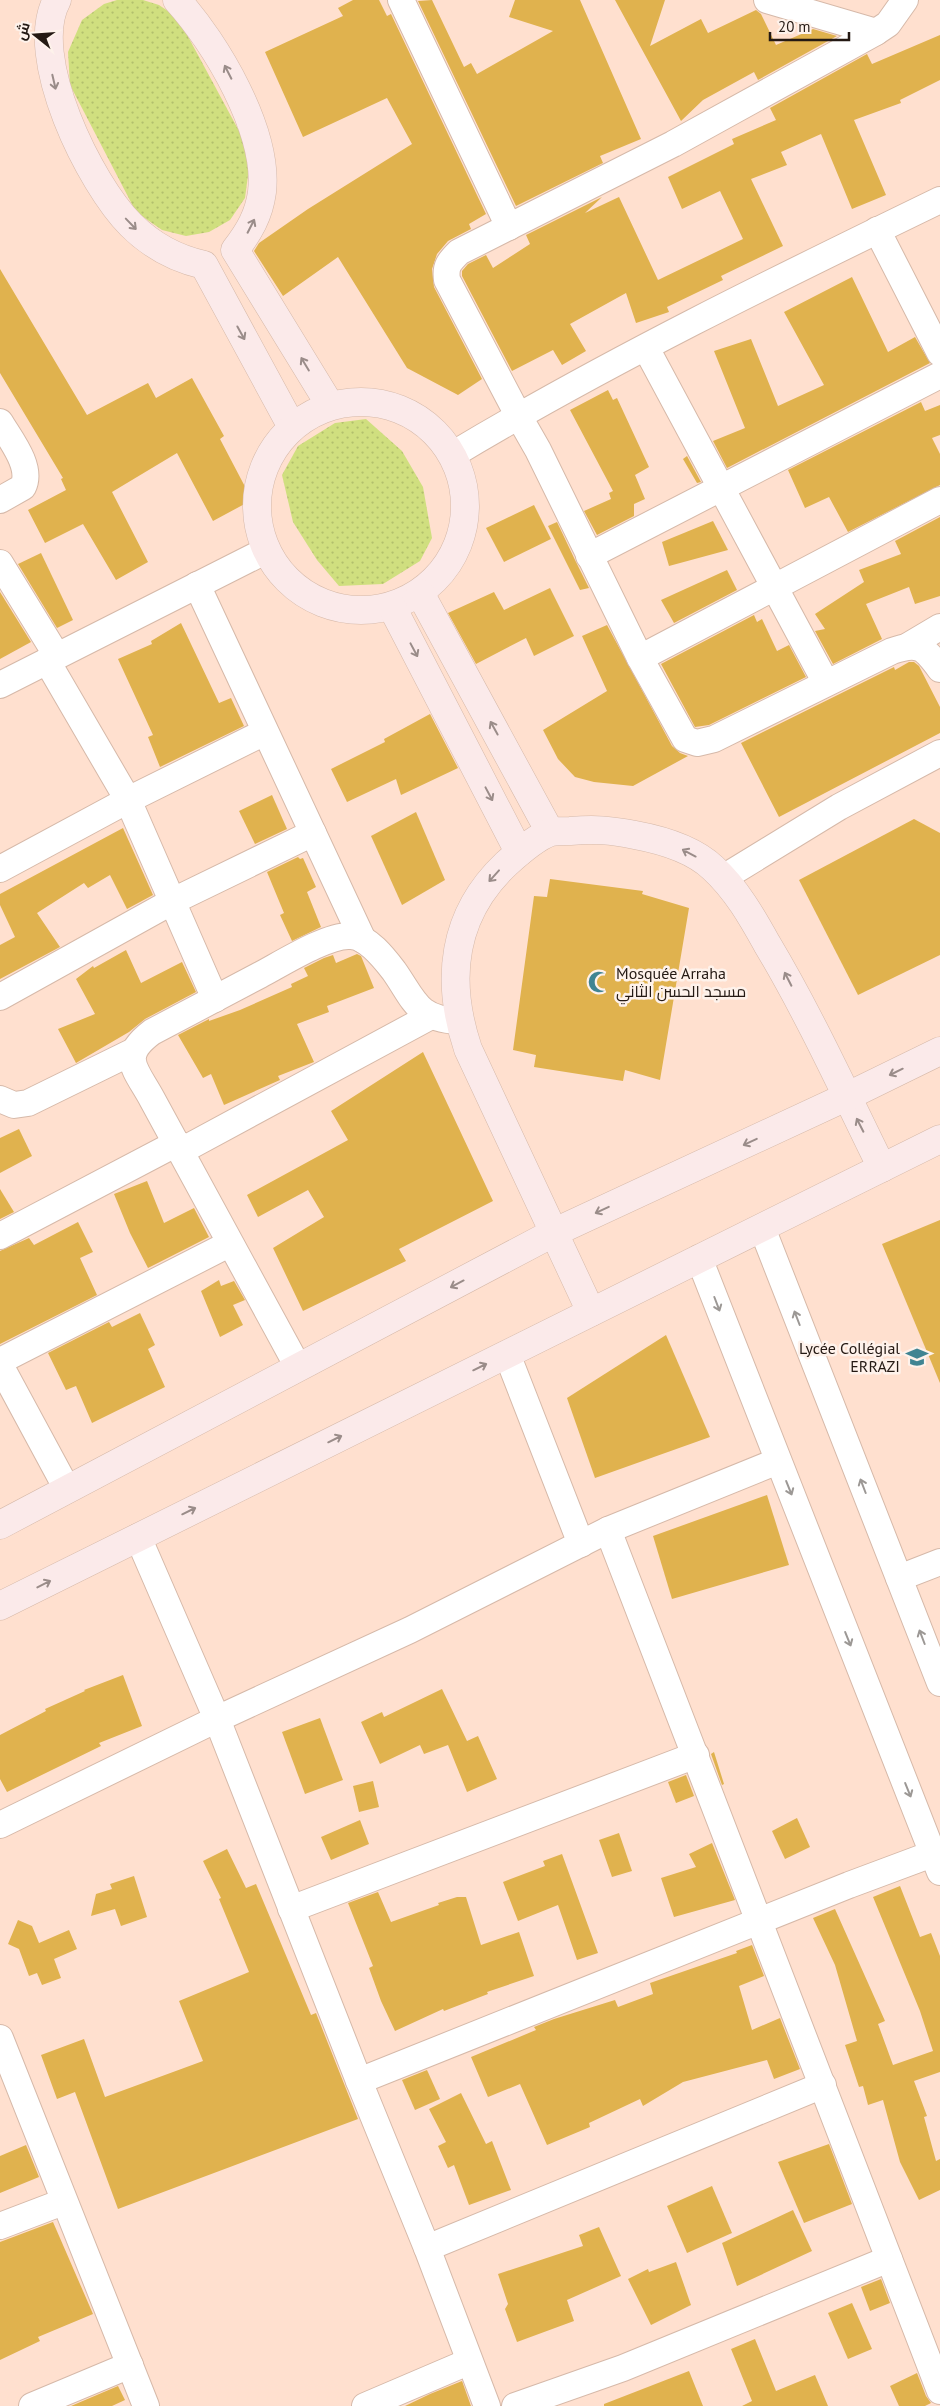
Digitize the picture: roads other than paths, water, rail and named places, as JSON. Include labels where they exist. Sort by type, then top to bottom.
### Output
[{"type":"street","points":[[57,0],[49,21],[48,42],[51,66],[58,98],[87,159],[101,184],[130,224],[145,237],[174,255],[204,265],[292,427]]},
{"type":"street","points":[[177,0],[196,21],[220,56],[248,117],[263,174],[259,206],[252,227],[235,250],[204,265]]},
{"type":"street","points":[[401,0],[510,227]]},
{"type":"street","points":[[767,0],[876,32]]},
{"type":"street","points":[[905,0],[888,24],[876,32],[673,144],[459,252],[448,262],[445,270],[447,280],[538,450],[640,658],[682,735],[689,742],[697,743],[714,739],[892,651],[908,646],[940,627]]},
{"type":"street","points":[[452,455],[518,415],[646,348],[877,230],[940,200]]},
{"type":"street","points":[[877,230],[940,353]]},
{"type":"street","points":[[235,250],[330,406]]},
{"type":"street","points":[[646,348],[826,683]]},
{"type":"street","points":[[589,556],[940,375]]},
{"type":"street","points":[[365,401],[400,408],[430,427],[452,455],[463,484],[465,514],[458,545],[443,572],[420,593],[392,607],[362,612],[332,608],[304,596],[282,576],[265,551],[256,518],[258,484],[270,452],[292,427],[310,414],[330,406],[365,401]]},
{"type":"street","points":[[0,422],[23,463],[25,473],[22,487],[0,500]]},
{"type":"street","points":[[640,658],[940,500]]},
{"type":"street","points":[[0,685],[265,551]]},
{"type":"street","points":[[0,563],[128,800],[215,999]]},
{"type":"street","points":[[197,585],[363,940]]},
{"type":"street","points":[[420,593],[550,832]]},
{"type":"street","points":[[392,607],[519,852]]},
{"type":"street","points":[[908,646],[920,647],[930,654],[940,669]]},
{"type":"street","points":[[0,869],[128,800],[265,732]]},
{"type":"street","points":[[723,878],[839,808],[940,753]]},
{"type":"street","points":[[591,1312],[468,1049],[458,1021],[454,990],[454,964],[476,898],[494,875],[519,852],[550,832],[606,829],[658,840],[687,851],[712,867],[723,878],[749,912],[784,973],[882,1168]]},
{"type":"street","points":[[0,997],[172,901],[312,833]]},
{"type":"street","points":[[2,1103],[14,1105],[28,1103],[132,1052],[138,1042],[152,1032],[314,947],[344,936],[353,936],[363,940],[374,948],[389,964],[421,1011],[443,1020],[458,1021]]},
{"type":"street","points":[[0,1236],[179,1147],[431,1016]]},
{"type":"street","points":[[0,1525],[555,1232],[846,1097],[940,1051]]},
{"type":"street","points":[[132,1052],[133,1061],[229,1244],[298,1367]]},
{"type":"street","points":[[0,1606],[940,1139]]},
{"type":"street","points":[[762,1228],[940,1682]]},
{"type":"street","points":[[0,1361],[229,1244]]},
{"type":"street","points":[[359,2081],[760,1920],[938,1859],[778,1461],[699,1258]]},
{"type":"street","points":[[508,1354],[581,1544]]},
{"type":"street","points":[[0,1365],[67,1489]]},
{"type":"street","points":[[0,1825],[218,1719],[410,1630],[608,1530],[778,1461]]},
{"type":"street","points":[[608,1530],[760,1920],[940,2391]]},
{"type":"street","points":[[138,1537],[218,1719],[291,1909],[427,2248],[468,2362],[487,2406]]},
{"type":"street","points":[[899,1578],[940,1562]]},
{"type":"street","points":[[291,1909],[696,1755]]},
{"type":"street","points":[[0,2038],[146,2406]]},
{"type":"street","points":[[427,2248],[823,2085]]},
{"type":"street","points":[[0,2226],[64,2202]]},
{"type":"street","points":[[515,2406],[623,2368],[889,2259]]},
{"type":"street","points":[[365,2406],[468,2362]]},
{"type":"street","points":[[32,2406],[130,2365]]},
{"type":"place","name":"Mosquée Arraha مسجد الحسن الثاني","points":[[599,982]]},
{"type":"place","name":"Lycée Collégial ERRAZI","points":[[917,1357]]}]
